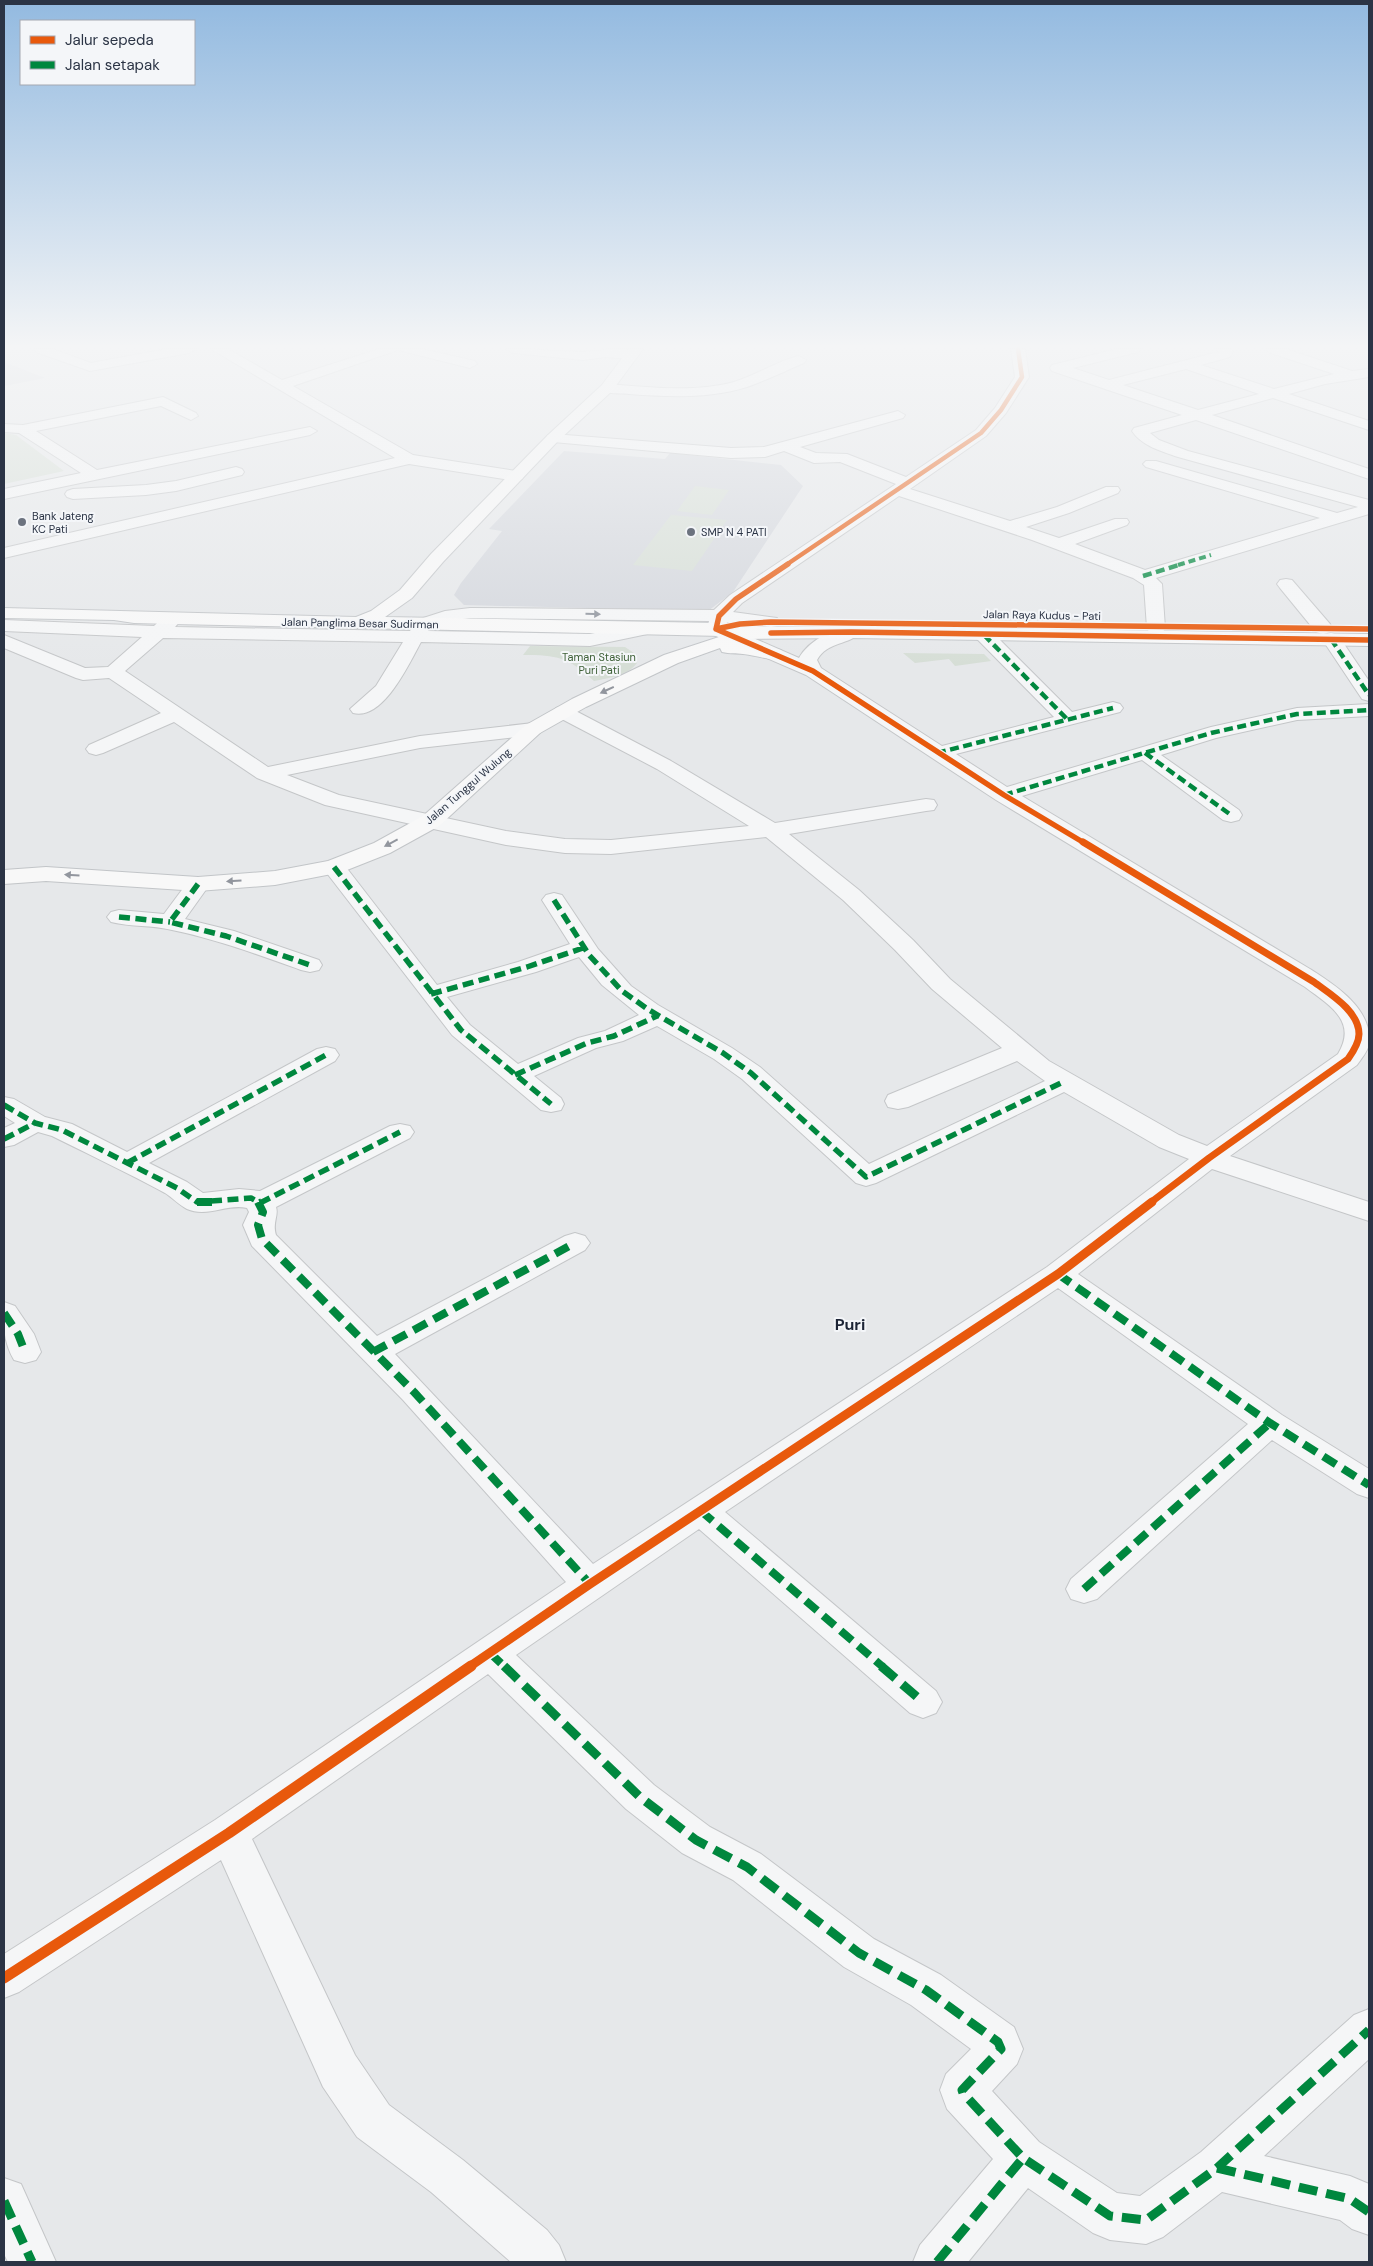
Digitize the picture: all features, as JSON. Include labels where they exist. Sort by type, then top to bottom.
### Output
[{"type":"main road","points":[[358,623],[394,605],[537,455]]},
{"type":"main road","points":[[416,582],[419,593],[427,602],[454,621],[471,625]]},
{"type":"main road","name":"Jalan Panglima Besar Sudirman","points":[[4,613],[114,615],[166,626],[358,623],[420,630],[471,625],[590,628],[650,653],[718,622],[740,632],[771,627]]},
{"type":"main road","points":[[4,618],[114,621],[134,618]]},
{"type":"main road","points":[[672,659],[708,645],[771,627]]},
{"type":"main road","name":"Jalan Raya Kudus - Pati","points":[[771,627],[1156,628],[1327,634],[1369,640]]},
{"type":"main road","name":"Jalan Raya Kudus - Pati","points":[[771,627],[851,632],[984,634],[1327,634],[1369,629]]},
{"type":"main road","points":[[590,628],[624,634],[650,653]]},
{"type":"main road","points":[[672,659],[724,648],[743,648],[774,654]]},
{"type":"main road","name":"Jalan Tunggul Wulung","points":[[4,877],[46,874],[198,884],[275,878],[334,867],[382,848],[431,821],[533,729],[563,712],[650,653],[672,659]]},
{"type":"street","points":[[63,455],[94,475]]},
{"type":"street","points":[[4,494],[193,455]]},
{"type":"street","points":[[402,455],[409,459],[516,476]]},
{"type":"street","points":[[807,455],[818,459],[842,457],[903,486],[1143,576],[1153,584],[1156,628]]},
{"type":"street","points":[[718,622],[736,599],[949,455]]},
{"type":"street","points":[[1185,455],[1369,505]]},
{"type":"street","points":[[1314,455],[1369,474]]},
{"type":"street","points":[[4,553],[409,459]]},
{"type":"street","points":[[1151,464],[1336,518]]},
{"type":"street","points":[[4,508],[85,492],[146,490],[176,486],[236,472]]},
{"type":"street","points":[[1010,526],[1063,510],[1112,490]]},
{"type":"street","points":[[1143,576],[1369,509]]},
{"type":"street","points":[[1059,544],[1120,522]]},
{"type":"street","points":[[1286,584],[1327,634],[1369,695]]},
{"type":"street","points":[[4,1978],[229,1834],[590,1584],[1058,1274],[1209,1158],[1348,1059],[1356,1045],[1360,1032],[1355,1019],[1346,1008],[1324,990],[1280,960],[1004,795],[813,671],[737,638],[718,622],[470,613],[445,616],[420,630],[384,690],[360,709]]},
{"type":"street","points":[[4,625],[420,630],[590,640],[624,634]]},
{"type":"street","points":[[4,641],[82,674],[113,672],[166,626]]},
{"type":"street","points":[[813,671],[808,660],[810,654],[830,640],[851,632]]},
{"type":"street","points":[[984,634],[1068,720]]},
{"type":"street","points":[[113,672],[264,774],[333,800],[506,838],[565,846],[611,848],[771,830],[926,805]]},
{"type":"street","points":[[937,752],[1113,708]]},
{"type":"street","points":[[1004,795],[1211,733],[1297,714],[1369,710]]},
{"type":"street","points":[[563,712],[664,765],[771,830],[851,895],[904,945],[941,984],[1040,1067],[1169,1141],[1209,1158],[1369,1212]]},
{"type":"street","points":[[96,749],[175,714]]},
{"type":"street","points":[[264,774],[420,742],[533,729]]},
{"type":"street","points":[[1145,753],[1232,816]]},
{"type":"street","points":[[334,867],[431,994],[461,1030],[551,1104]]},
{"type":"street","points":[[170,922],[198,884]]},
{"type":"street","points":[[554,900],[583,948],[633,1000],[657,1016],[711,1045],[752,1074],[788,1108],[843,1152],[866,1177],[1065,1081]]},
{"type":"street","points":[[119,917],[170,922],[226,936],[310,965]]},
{"type":"street","points":[[431,994],[583,948]]},
{"type":"street","points":[[515,1075],[587,1043],[614,1036],[657,1016]]},
{"type":"street","points":[[898,1101],[1020,1050]]},
{"type":"street","points":[[127,1163],[326,1055]]},
{"type":"street","points":[[4,1106],[35,1123],[62,1130],[176,1188],[197,1202],[251,1198],[260,1203],[263,1212],[258,1225],[262,1240],[414,1392],[590,1584]]},
{"type":"street","points":[[4,1139],[35,1123]]},
{"type":"street","points":[[260,1203],[400,1132]]},
{"type":"street","points":[[373,1352],[575,1242]]},
{"type":"street","points":[[1058,1274],[1270,1423],[1369,1485]]},
{"type":"street","points":[[4,1314],[18,1334],[25,1352]]},
{"type":"street","points":[[1084,1589],[1270,1423]]},
{"type":"street","points":[[701,1511],[923,1702]]},
{"type":"street","points":[[490,1653],[640,1797],[696,1840],[747,1867],[859,1953],[926,1990],[998,2042],[1000,2049],[962,2090],[963,2093],[1023,2158],[1110,2216],[1146,2220],[1217,2168],[1369,2030]]},
{"type":"street","points":[[229,1834],[339,2071],[373,2121],[447,2176],[530,2247],[542,2262]]},
{"type":"street","points":[[937,2262],[1023,2158]]},
{"type":"street","points":[[1217,2168],[1350,2199],[1369,2212]]},
{"type":"street","points":[[4,2201],[32,2262]]},
{"type":"shaded area","name":"SMP N 4 PATI","points":[[560,455],[611,455],[665,459],[669,455],[686,455],[781,465],[803,486],[733,592],[708,611],[464,605],[454,595],[461,583],[502,531],[489,529]]},
{"type":"green space","points":[[4,455],[42,455],[64,471],[4,484]]},
{"type":"green space","points":[[695,486],[729,490],[712,515],[677,511]]},
{"type":"green space","points":[[671,515],[727,520],[692,571],[633,565]]},
{"type":"green space","name":"Taman Stasiun Puri Pati","points":[[530,646],[625,647],[637,655],[637,663],[623,674],[594,681],[577,667],[562,659],[523,655]]},
{"type":"green space","points":[[903,653],[984,654],[991,661],[955,666],[949,659],[915,663]]},
{"type":"marked path","points":[[1143,576],[1211,555]]},
{"type":"marked path","points":[[984,635],[1068,720]]},
{"type":"marked path","points":[[1331,639],[1369,695]]},
{"type":"marked path","points":[[937,753],[1113,708]]},
{"type":"marked path","points":[[1004,795],[1211,733],[1297,714],[1369,710]]},
{"type":"marked path","points":[[1145,753],[1231,815]]},
{"type":"marked path","points":[[334,867],[431,994],[461,1030],[551,1104]]},
{"type":"marked path","points":[[198,884],[170,922],[226,936],[310,965]]},
{"type":"marked path","points":[[554,900],[589,955],[622,991],[649,1010],[723,1053],[751,1073],[866,1177],[1065,1081]]},
{"type":"marked path","points":[[119,917],[170,922]]},
{"type":"marked path","points":[[431,994],[527,967],[583,948]]},
{"type":"marked path","points":[[515,1075],[587,1043],[614,1036],[657,1016]]},
{"type":"marked path","points":[[127,1163],[326,1055]]},
{"type":"marked path","points":[[4,1105],[35,1123],[62,1130],[177,1188],[197,1202],[251,1198],[260,1203],[263,1212],[258,1225],[262,1239],[414,1392],[590,1584]]},
{"type":"marked path","points":[[4,1139],[35,1123]]},
{"type":"marked path","points":[[260,1203],[400,1132]]},
{"type":"marked path","points":[[373,1352],[575,1243]]},
{"type":"marked path","points":[[1058,1274],[1270,1423],[1369,1485]]},
{"type":"marked path","points":[[4,1313],[18,1334],[25,1352]]},
{"type":"marked path","points":[[1084,1589],[1270,1423]]},
{"type":"marked path","points":[[701,1511],[923,1702]]},
{"type":"marked path","points":[[490,1653],[640,1797],[696,1840],[747,1867],[859,1953],[926,1990],[998,2042],[1001,2049],[962,2090],[963,2093],[1023,2158],[1110,2216],[1146,2220],[1217,2168],[1369,2030]]},
{"type":"marked path","points":[[937,2262],[1023,2158]]},
{"type":"marked path","points":[[1217,2168],[1350,2199],[1369,2212]]},
{"type":"marked path","points":[[4,2201],[32,2262]]},
{"type":"cycle path","points":[[716,629],[719,616],[736,599],[949,455]]},
{"type":"cycle path","points":[[716,629],[740,624],[771,622],[1369,629]]},
{"type":"cycle path","points":[[4,1978],[229,1833],[590,1584],[1058,1274],[1209,1158],[1348,1059],[1356,1045],[1359,1031],[1348,1010],[1314,982],[1004,795],[813,671],[716,629]]},
{"type":"cycle path","points":[[771,633],[851,632],[1369,640]]},
{"type":"place","name":"Bank Jateng KC Pati","points":[[22,522]]},
{"type":"place","name":"SMP N 4 PATI","points":[[691,532]]},
{"type":"district","name":"Puri","points":[[850,1324]]}]
